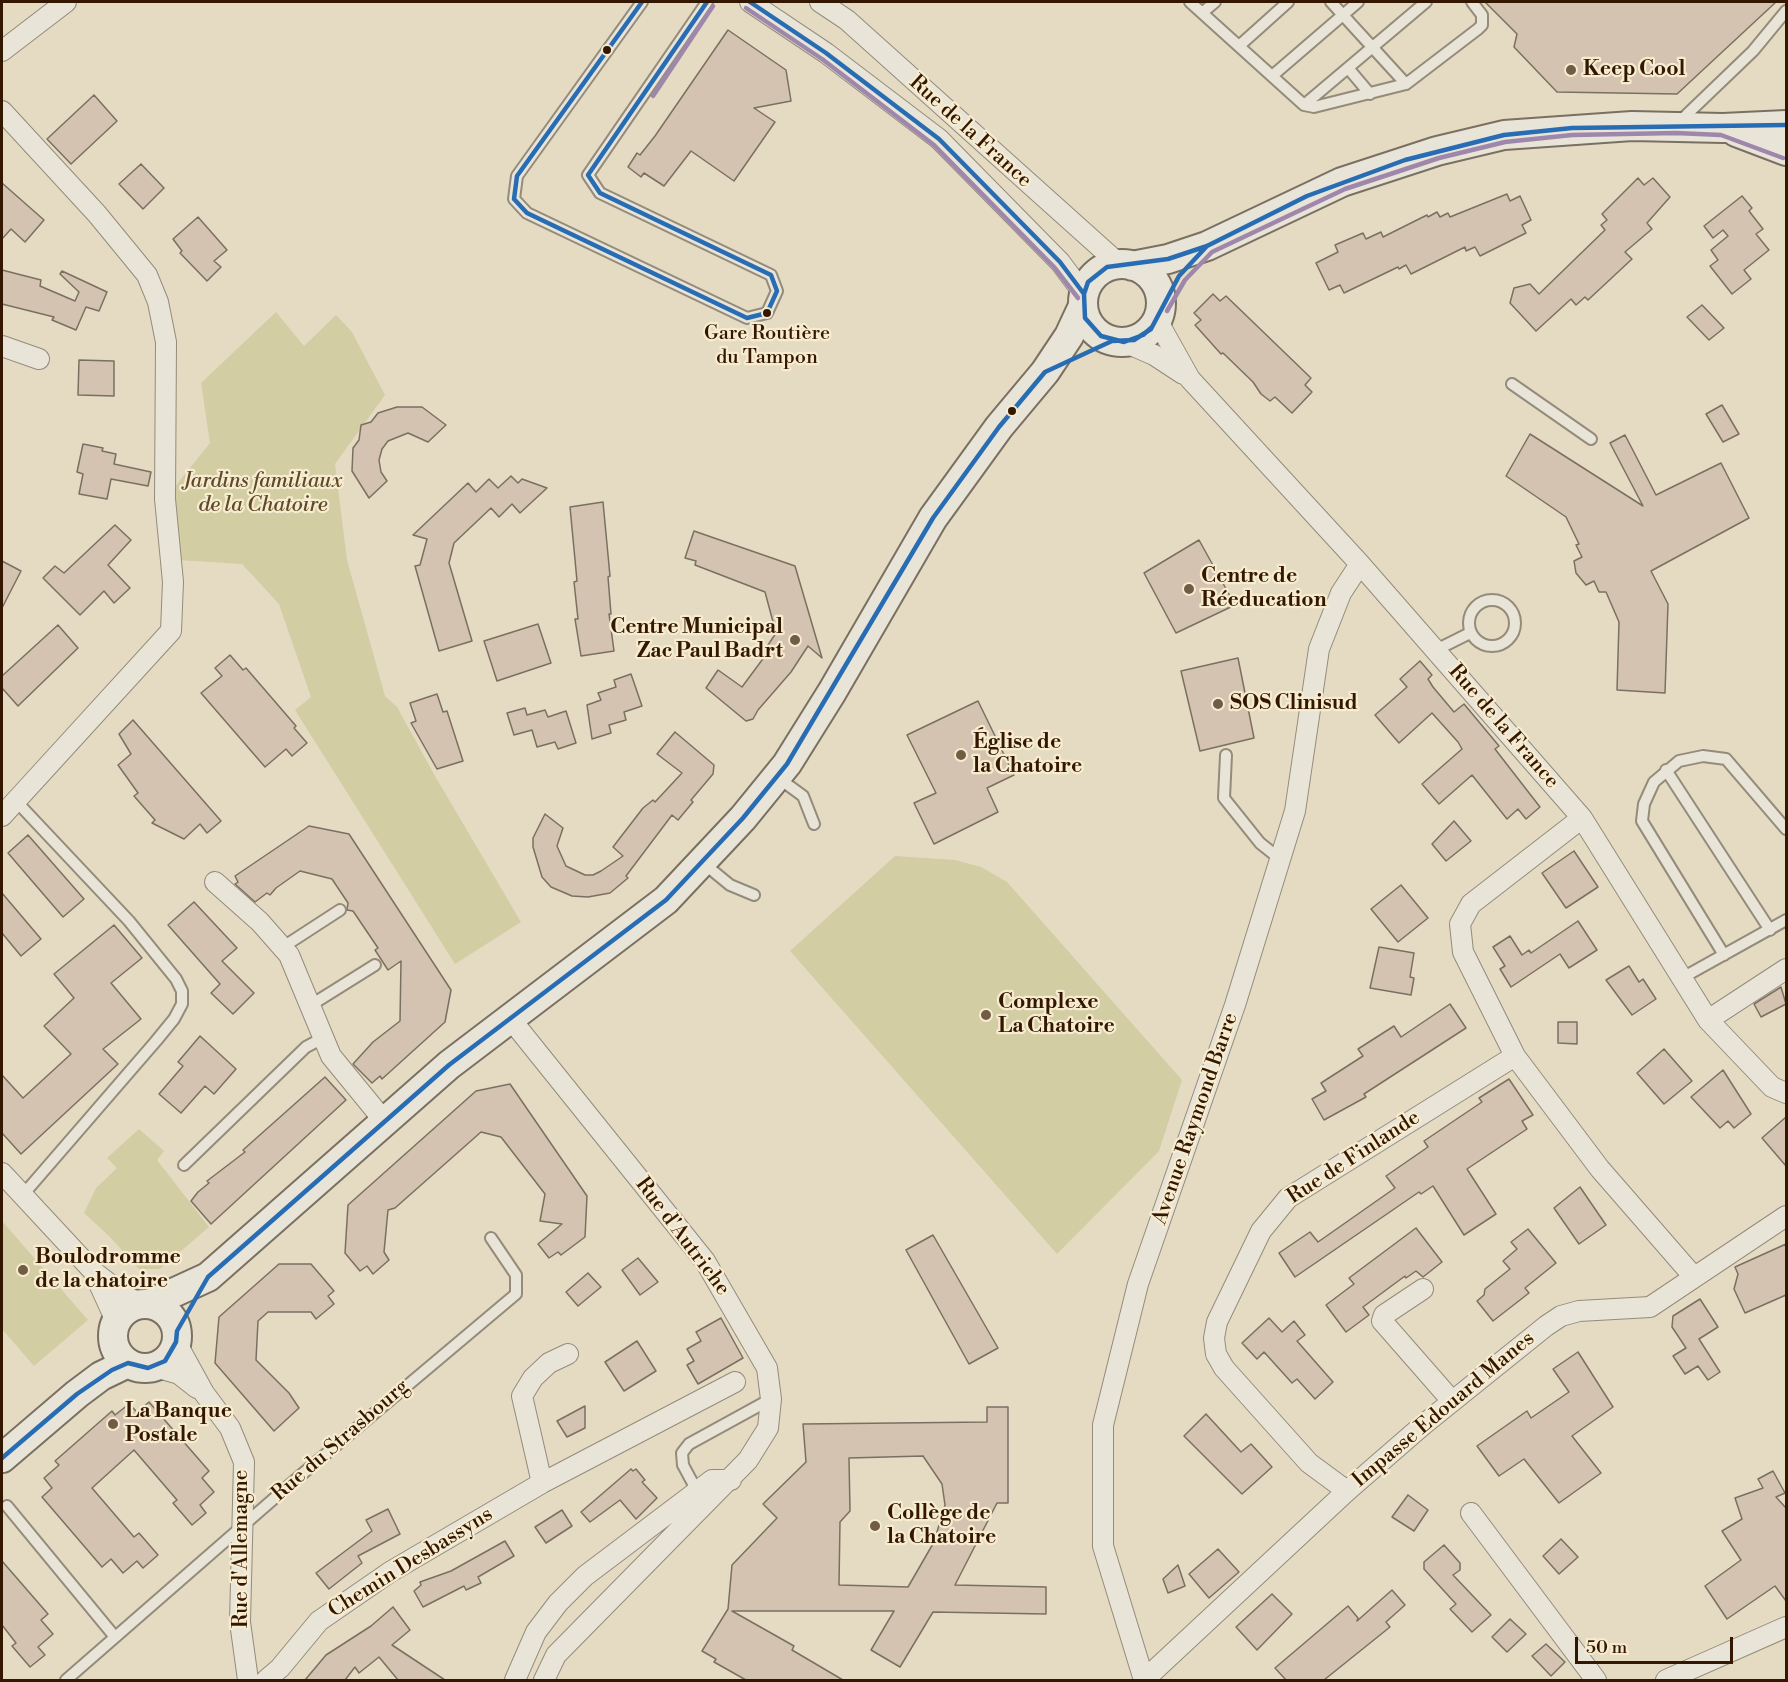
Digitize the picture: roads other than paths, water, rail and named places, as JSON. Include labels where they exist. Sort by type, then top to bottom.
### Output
[{"type":"street","points":[[2,51],[66,2]]},
{"type":"street","name":"Rue de la France","points":[[750,2],[826,53],[939,140],[1060,262],[1083,300]]},
{"type":"street","name":"Rue de la France","points":[[820,2],[847,20],[1126,265]]},
{"type":"street","points":[[2,111],[98,214],[147,275],[158,302],[166,342],[165,499],[173,582],[171,631],[2,816]]},
{"type":"street","points":[[76,1394],[108,1353],[114,1329],[127,1310],[208,1277],[509,1017],[592,958],[666,900],[743,818],[776,777],[832,692],[933,518],[999,427],[1045,372],[1069,336],[1083,300],[1097,273],[1126,265],[1168,259],[1207,246],[1333,185],[1437,151],[1504,135],[1572,128],[1676,125],[1723,128],[1786,125]]},
{"type":"street","points":[[1723,128],[1786,151]]},
{"type":"street","points":[[1045,372],[1118,341],[1143,335],[1159,314],[1179,276],[1207,246]]},
{"type":"street","points":[[1126,265],[1143,270],[1157,286],[1159,314]]},
{"type":"street","points":[[1083,300],[1091,328],[1118,341]]},
{"type":"street","name":"Rue de la France","points":[[1159,314],[1190,379]]},
{"type":"street","name":"Rue de la France","points":[[1118,341],[1154,355],[1190,379],[1360,564],[1582,818],[1708,1020],[1772,1087],[1786,1094]]},
{"type":"street","points":[[2,346],[39,359]]},
{"type":"street","name":"Avenue Raymond Barre","points":[[1144,1680],[1103,1546],[1103,1425],[1138,1284],[1236,1005],[1295,811],[1319,650],[1341,593],[1360,564]]},
{"type":"street","points":[[1582,818],[1471,904],[1460,924],[1463,952],[1515,1056],[1600,1169],[1695,1277]]},
{"type":"street","points":[[215,882],[260,922],[283,947],[311,1005],[331,1056],[385,1122]]},
{"type":"street","points":[[1708,1020],[1786,969]]},
{"type":"street","name":"Rue d'Autriche","points":[[509,1017],[705,1261],[767,1368],[771,1399],[768,1428],[748,1460],[731,1480],[556,1655],[544,1680]]},
{"type":"street","name":"Rue de Finlande","points":[[1347,1491],[1309,1463],[1224,1368],[1216,1354],[1214,1338],[1217,1322],[1261,1231],[1288,1198],[1515,1056]]},
{"type":"street","points":[[2,1173],[94,1272],[125,1296],[164,1310],[177,1336]]},
{"type":"street","name":"Impasse Edouard Manes","points":[[1144,1680],[1347,1491],[1452,1401],[1561,1316],[1579,1311],[1650,1307],[1786,1216]]},
{"type":"street","points":[[94,1272],[114,1329],[117,1352],[141,1365]]},
{"type":"street","points":[[2,1458],[76,1394],[101,1376],[165,1361],[208,1277]]},
{"type":"street","points":[[1423,1289],[1384,1314],[1382,1322],[1452,1401]]},
{"type":"street","name":"Rue d'Allemagne","points":[[177,1336],[204,1393],[230,1428],[244,1462],[240,1622],[248,1680]]},
{"type":"street","points":[[542,1483],[522,1396],[533,1378],[549,1363],[568,1354]]},
{"type":"street","name":"Rue d'Allemagne","points":[[141,1365],[179,1374],[204,1393]]},
{"type":"street","name":"Chemin Desbassyns","points":[[266,1680],[280,1668],[319,1621],[345,1601],[542,1483],[735,1382]]},
{"type":"street","points":[[515,1680],[537,1632],[558,1603],[585,1576],[712,1480],[731,1480]]},
{"type":"street","points":[[1471,1513],[1596,1680]]},
{"type":"street","points":[[1666,1680],[1786,1627]]},
{"type":"lane","points":[[642,2],[517,176],[514,199],[527,213],[747,318],[767,314],[777,291],[771,275],[600,193],[588,175],[707,2]]},
{"type":"lane","points":[[1190,2],[1304,105],[1322,106],[1406,84],[1482,25],[1482,15],[1472,2]]},
{"type":"lane","points":[[1202,13],[1215,2]]},
{"type":"lane","points":[[1239,45],[1288,2]]},
{"type":"lane","points":[[1331,2],[1406,84]]},
{"type":"lane","points":[[1272,76],[1358,2]]},
{"type":"lane","points":[[1304,105],[1426,2]]},
{"type":"lane","points":[[1676,125],[1753,51],[1786,11]]},
{"type":"lane","points":[[1348,68],[1370,94]]},
{"type":"lane","points":[[1512,384],[1591,439]]},
{"type":"lane","points":[[1494,599],[1509,606],[1516,621],[1511,637],[1497,646],[1481,644],[1470,633],[1468,616],[1478,603],[1494,599]]},
{"type":"lane","points":[[1436,650],[1470,633]]},
{"type":"lane","points":[[1226,755],[1224,798],[1260,843],[1280,859]]},
{"type":"lane","points":[[1724,955],[1642,821],[1644,804],[1654,782],[1679,761],[1703,756],[1726,759],[1786,828]]},
{"type":"lane","points":[[1666,770],[1770,930]]},
{"type":"lane","points":[[776,777],[803,796],[814,824]]},
{"type":"lane","points":[[15,800],[129,921],[176,979],[182,991],[182,1004],[174,1019],[22,1196]]},
{"type":"lane","points":[[702,861],[730,885],[754,895]]},
{"type":"lane","points":[[283,947],[340,910]]},
{"type":"lane","points":[[1682,978],[1786,920]]},
{"type":"lane","points":[[311,1005],[375,964]]},
{"type":"lane","points":[[184,1165],[306,1047],[323,1038]]},
{"type":"lane","name":"Rue du Strasbourg","points":[[66,1680],[516,1294],[516,1275],[491,1238]]},
{"type":"lane","points":[[697,1491],[683,1465],[682,1453],[689,1444],[771,1399]]},
{"type":"lane","points":[[7,1506],[115,1637]]},
{"type":"place","name":"Keep Cool","points":[[1571,70]]},
{"type":"place","name":"Gare Routière du Tampon","points":[[767,313]]},
{"type":"place","name":"Centre de Réeducation","points":[[1189,589]]},
{"type":"place","name":"Centre Municipal Zac Paul Badrt","points":[[795,640]]},
{"type":"place","name":"SOS Clinisud","points":[[1218,704]]},
{"type":"place","name":"Église de la Chatoire","points":[[961,755]]},
{"type":"place","name":"Complexe La Chatoire","points":[[986,1015]]},
{"type":"place","name":"Boulodromme de la chatoire","points":[[23,1270]]},
{"type":"place","name":"La Banque Postale","points":[[113,1424]]},
{"type":"place","name":"Collège de la Chatoire","points":[[875,1526]]},
{"type":"park label","name":"Jardins familiaux de la Chatoire","points":[[263,494]]}]
